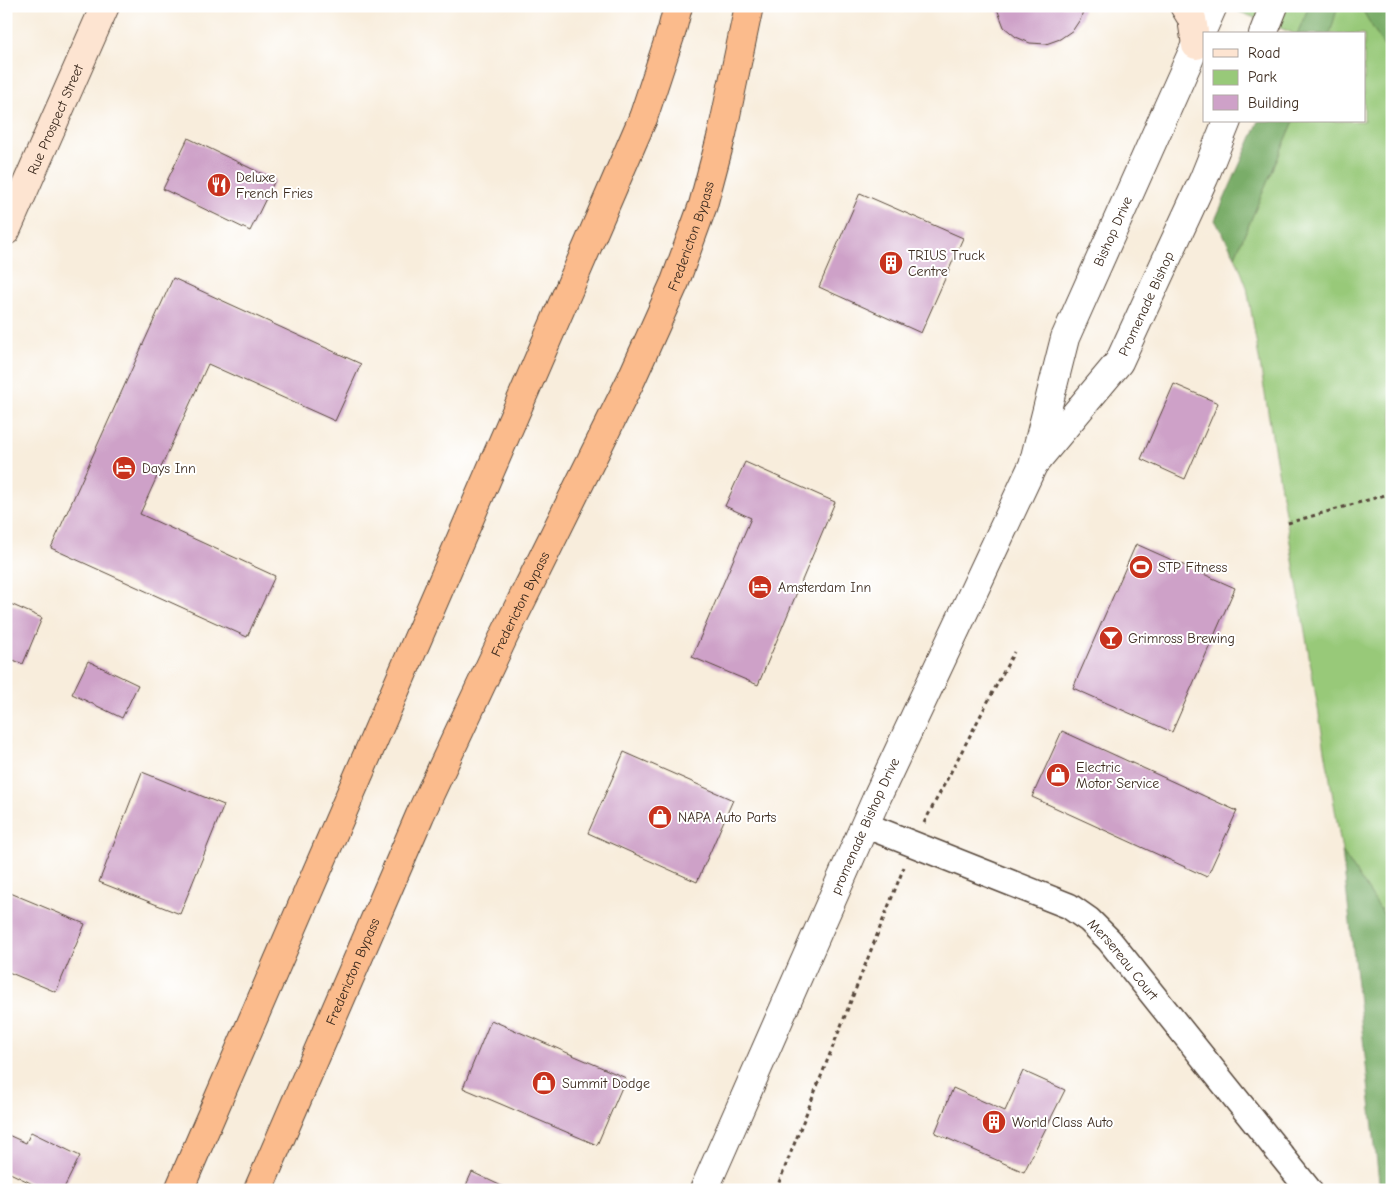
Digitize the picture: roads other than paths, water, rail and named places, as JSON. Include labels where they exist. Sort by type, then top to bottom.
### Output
[{"type":"highway","points":[[178,1190],[643,118],[678,6]]},
{"type":"highway","name":"Fredericton Bypass","points":[[258,1190],[424,806],[508,627],[630,380],[675,282],[703,206],[718,152],[749,6]]},
{"type":"main road","name":"Rue Prospect Street","points":[[6,231],[106,6]]},
{"type":"main road","points":[[1184,6],[1192,19],[1196,45]]},
{"type":"street","name":"Bishop Drive","points":[[1033,465],[1066,338],[1213,6]]},
{"type":"street","points":[[1263,32],[1274,6]]},
{"type":"street","name":"Promenade Bishop","points":[[1033,465],[1119,362],[1204,178],[1227,122]]},
{"type":"street","name":"promenade Bishop Drive","points":[[704,1190],[865,825],[1033,465]]},
{"type":"street","name":"Mersereau Court","points":[[865,825],[1068,906],[1089,920],[1109,940],[1310,1190]]},
{"type":"place","name":"Deluxe French Fries","points":[[219,185]]},
{"type":"place","name":"TRIUS Truck Centre","points":[[891,263]]},
{"type":"place","name":"Days Inn","points":[[124,468]]},
{"type":"place","name":"STP Fitness","points":[[1141,567]]},
{"type":"place","name":"Amsterdam Inn","points":[[760,587]]},
{"type":"place","name":"Grimross Brewing","points":[[1111,638]]},
{"type":"place","name":"Electric Motor Service","points":[[1058,775]]},
{"type":"place","name":"NAPA Auto Parts","points":[[660,817]]},
{"type":"place","name":"Summit Dodge","points":[[544,1083]]},
{"type":"place","name":"World Class Auto","points":[[994,1122]]}]
